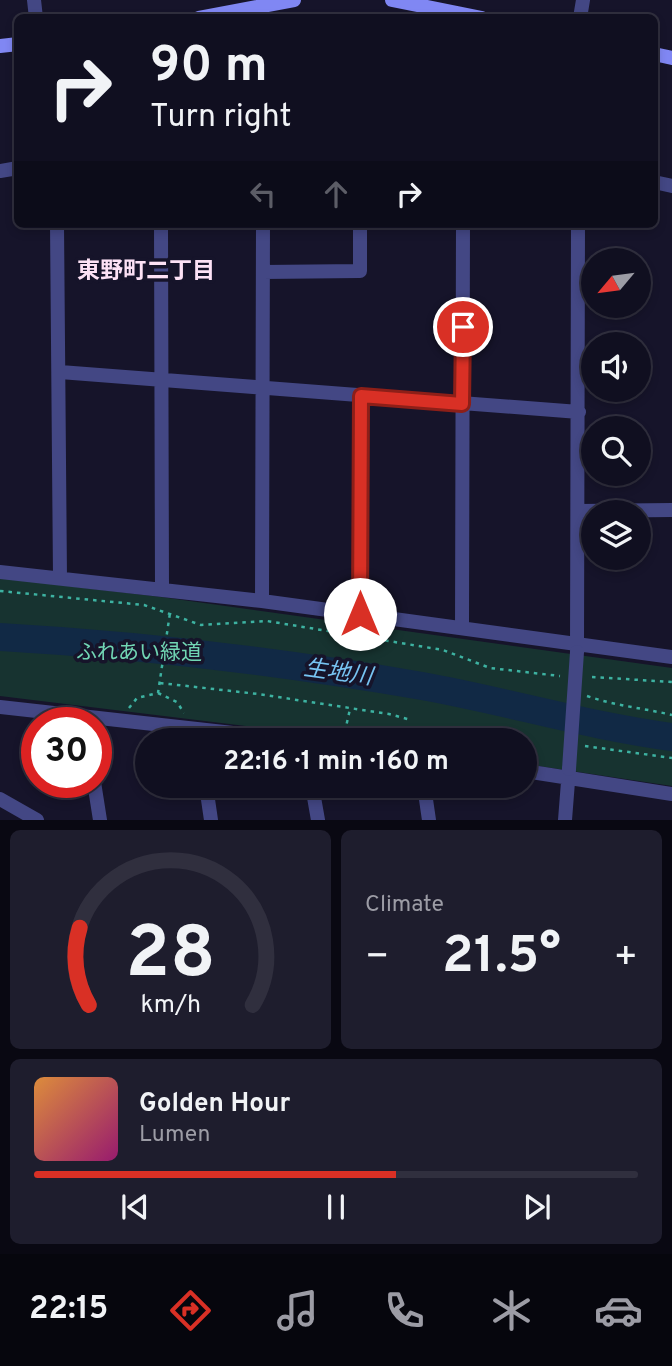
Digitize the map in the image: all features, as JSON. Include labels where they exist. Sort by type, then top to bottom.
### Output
[{"type":"main road","points":[[220,14],[294,0]]},
{"type":"main road","points":[[392,0],[462,14]]},
{"type":"street","points":[[57,228],[60,578]]},
{"type":"street","points":[[161,228],[162,589]]},
{"type":"street","points":[[262,601],[263,228]]},
{"type":"street","points":[[263,272],[360,271],[360,228]]},
{"type":"street","points":[[463,228],[463,628]]},
{"type":"street","points":[[565,820],[577,648],[578,228]]},
{"type":"street","points":[[60,372],[579,412]]},
{"type":"street","points":[[360,614],[361,396]]},
{"type":"street","points":[[579,511],[672,510]]},
{"type":"street","points":[[0,572],[262,601],[463,628],[577,648],[672,657]]},
{"type":"street","points":[[0,707],[21,710]]},
{"type":"street","points":[[112,721],[169,728]]},
{"type":"street","points":[[537,772],[569,774],[672,794]]},
{"type":"street","points":[[97,798],[100,820]]},
{"type":"street","points":[[208,798],[211,820]]},
{"type":"street","points":[[314,798],[318,820]]},
{"type":"street","points":[[426,798],[429,820]]},
{"type":"street","points":[[0,799],[37,820]]},
{"type":"path","points":[[0,591],[144,605],[201,625],[267,621],[443,650],[490,668],[568,676]]},
{"type":"path","points":[[158,693],[170,613]]},
{"type":"path","points":[[591,677],[672,682]]},
{"type":"path","points":[[160,683],[258,694],[411,720]]},
{"type":"path","points":[[126,721],[129,706],[137,698],[158,693],[184,709],[192,728]]},
{"type":"path","points":[[587,696],[621,708],[643,708],[672,715]]},
{"type":"path","points":[[346,728],[350,709]]},
{"type":"path","points":[[583,746],[672,758]]},
{"type":"green space","name":"ふれあい緑道","points":[[0,578],[161,597],[672,668],[672,786],[537,766],[537,728],[263,728],[112,710],[112,707],[90,707],[0,696]]},
{"type":"waterway","name":"生地川","points":[[0,637],[159,650],[317,669],[422,686],[672,737]]},
{"type":"district","name":"東野町二丁目","points":[[146,272]]},
{"type":"route","points":[[360,614],[361,396],[462,404],[463,327]]}]
